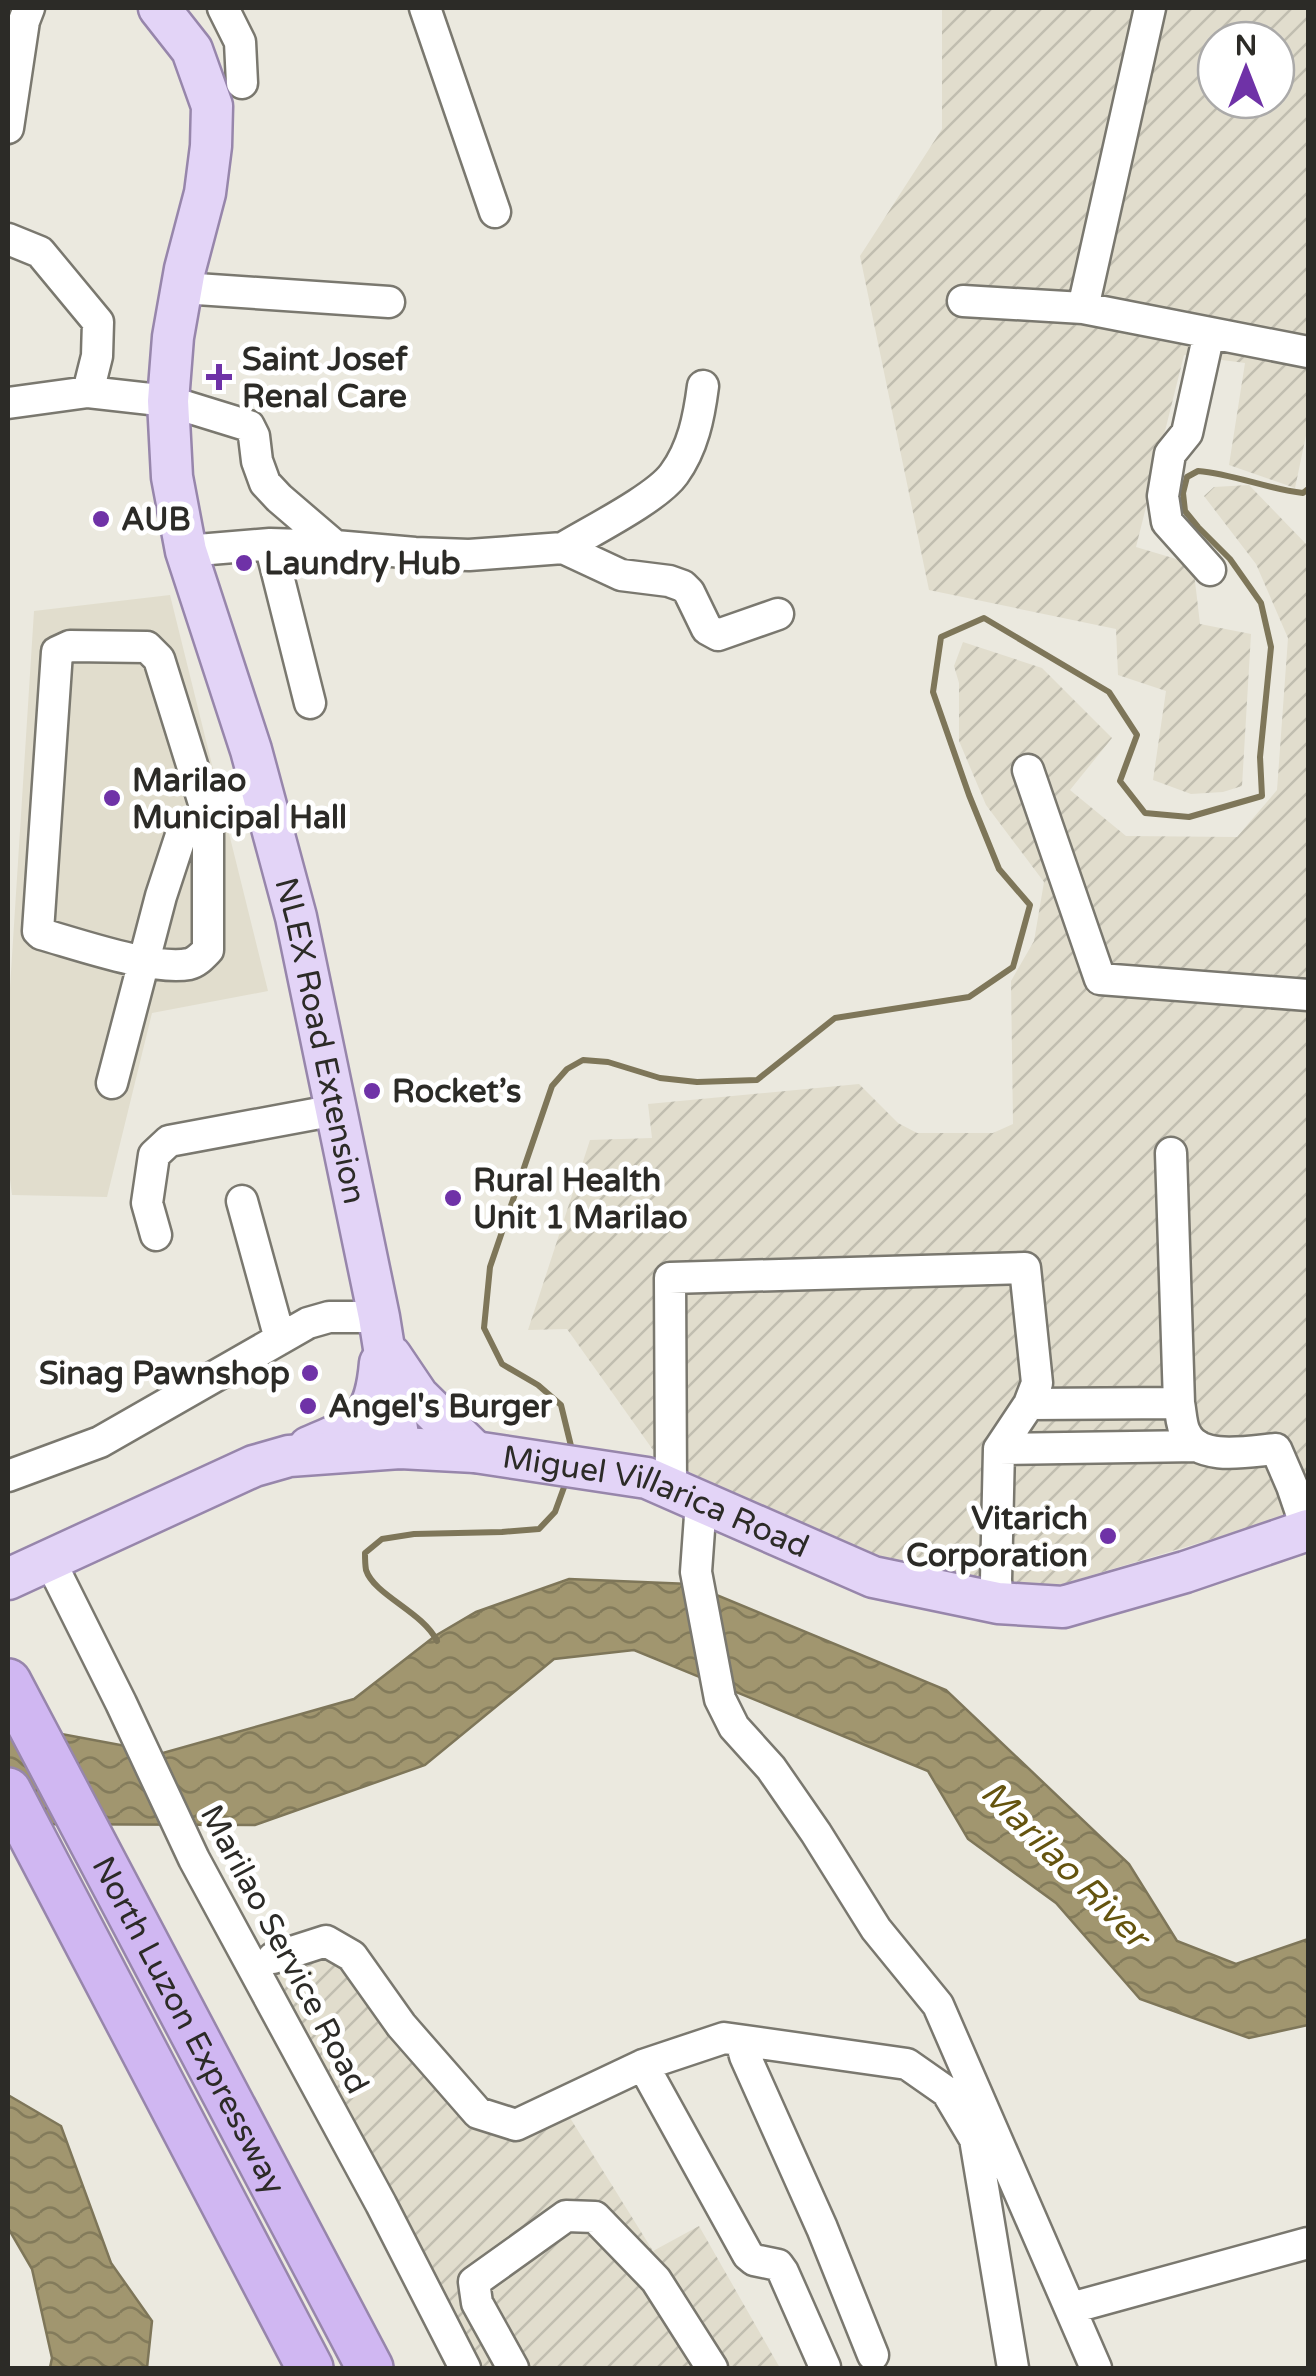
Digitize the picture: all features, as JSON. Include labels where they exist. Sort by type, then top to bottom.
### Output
[{"type":"highway","name":"North Luzon Expressway","points":[[8,1682],[370,2368]]},
{"type":"highway","name":"North Luzon Expressway","points":[[8,1791],[310,2368]]},
{"type":"main road","name":"NLEX Road Extension","points":[[160,8],[192,50],[212,106],[205,193],[173,336],[168,401],[172,477],[186,551],[262,787],[296,917],[381,1328],[400,1448]]},
{"type":"main road","points":[[381,1328],[418,1396],[476,1452]]},
{"type":"main road","points":[[289,1456],[338,1435],[368,1415],[378,1387],[381,1328]]},
{"type":"main road","name":"Miguel Villarica Road","points":[[25,1570],[254,1466],[289,1456],[400,1448],[476,1452],[648,1478],[874,1577],[998,1603],[1063,1607],[1185,1572],[1308,1530]]},
{"type":"street","points":[[8,128],[24,22],[30,8]]},
{"type":"street","points":[[224,8],[240,42],[242,83]]},
{"type":"street","points":[[425,8],[496,212]]},
{"type":"street","points":[[1083,308],[1150,8]]},
{"type":"street","points":[[8,239],[40,252],[98,322],[88,392]]},
{"type":"street","points":[[182,288],[388,302]]},
{"type":"street","points":[[963,301],[1083,308],[1308,352]]},
{"type":"street","points":[[1209,334],[1187,433],[1170,454],[1164,496],[1168,522],[1210,570]]},
{"type":"street","points":[[186,551],[270,544],[469,555],[563,548],[672,478],[687,452],[698,420],[703,386]]},
{"type":"street","points":[[8,403],[88,392],[168,401],[250,426],[266,483],[335,546]]},
{"type":"street","points":[[270,544],[310,703]]},
{"type":"street","points":[[563,548],[620,575],[683,586],[707,629],[718,635],[778,614]]},
{"type":"street","points":[[70,646],[147,647],[159,659],[208,816],[208,950],[198,960],[186,964],[144,962],[41,934],[37,926],[57,652],[70,646]]},
{"type":"street","points":[[1028,770],[1100,979],[1308,995]]},
{"type":"street","points":[[112,1083],[161,896],[184,829],[262,787]]},
{"type":"street","points":[[156,1235],[147,1203],[154,1155],[168,1141],[336,1110]]},
{"type":"street","points":[[1171,1153],[1179,1403],[1186,1436],[1211,1453],[1276,1449],[1308,1530]]},
{"type":"street","points":[[242,1201],[280,1338]]},
{"type":"street","points":[[998,1603],[999,1449],[1029,1404],[1037,1383],[1025,1268],[670,1278],[686,1495],[720,1700],[734,1727],[782,1784],[876,1929],[938,2005],[1096,2368]]},
{"type":"street","points":[[8,1476],[100,1442],[308,1322],[330,1317],[381,1328]]},
{"type":"street","points":[[1029,1404],[1179,1403]]},
{"type":"street","points":[[999,1449],[1198,1446]]},
{"type":"street","name":"Marilao Service Road","points":[[25,1570],[122,1703],[194,1859],[381,2204],[464,2368]]},
{"type":"street","points":[[273,1958],[326,1941],[352,1956],[401,2026],[478,2113],[516,2125],[643,2065],[724,2038],[907,2064],[948,2092],[975,2139],[1014,2368]]},
{"type":"street","points":[[741,2041],[874,2355]]},
{"type":"street","points":[[643,2065],[748,2255],[778,2265],[783,2272],[825,2366]]},
{"type":"street","points":[[513,2368],[477,2304],[474,2282],[566,2216],[595,2218],[656,2280],[712,2368]]},
{"type":"street","points":[[1071,2308],[1308,2243]]},
{"type":"shaded area","points":[[942,8],[1308,8],[1308,426],[1295,488],[1229,465],[1245,363],[1184,355],[1136,547],[1193,564],[1200,624],[1251,634],[1242,786],[1191,794],[1153,780],[1166,691],[1118,675],[1116,629],[929,590],[860,256],[942,129]]},
{"type":"shaded area","points":[[1249,485],[1308,546],[1308,1510],[1046,1589],[902,1574],[658,1457],[567,1329],[528,1330],[590,1140],[652,1138],[648,1104],[859,1084],[898,1123],[917,1133],[993,1133],[1013,1124],[1011,981],[1034,941],[1044,882],[986,805],[959,741],[959,683],[954,666],[963,642],[1042,668],[1112,738],[1070,790],[1126,836],[1237,837],[1277,790],[1288,638],[1256,564],[1204,496],[1214,487]]},
{"type":"shaded area","points":[[170,595],[268,991],[152,1013],[107,1197],[12,1195],[8,1164],[8,1019],[34,611]]},
{"type":"shaded area","points":[[338,1945],[473,2115],[562,2105],[653,2251],[699,2226],[780,2368],[476,2368],[277,1975]]},
{"type":"water","name":"Marilao River","points":[[569,1579],[690,1584],[946,1690],[1129,1864],[1177,1941],[1236,1964],[1308,1939],[1308,2025],[1249,2038],[1140,1999],[1056,1903],[968,1839],[928,1771],[634,1650],[554,1659],[425,1765],[255,1825],[8,1824],[8,1724],[163,1753],[354,1699],[435,1636],[476,1612]]},
{"type":"water","points":[[8,2095],[61,2126],[111,2263],[152,2321],[147,2368],[50,2368],[52,2358],[32,2269],[8,2228]]},
{"type":"waterway","points":[[571,1451],[561,1405],[538,1385],[502,1364],[484,1328],[490,1267],[552,1086],[567,1069],[583,1060],[608,1062],[660,1078],[697,1082],[757,1080],[835,1018],[969,997],[1013,967],[1030,905],[999,869],[933,692],[941,637],[984,618],[1109,692],[1137,735],[1120,781],[1145,813],[1189,817],[1262,796],[1260,757],[1271,647],[1261,603],[1230,559],[1185,511],[1183,493],[1187,477],[1198,471],[1290,491],[1303,493],[1308,489]]},
{"type":"waterway","points":[[437,1641],[421,1621],[378,1588],[366,1570],[365,1553],[382,1539],[414,1534],[539,1529],[555,1512],[567,1479]]},
{"type":"place","name":"Saint Josef Renal Care","points":[[219,377]]},
{"type":"place","name":"AUB","points":[[101,519]]},
{"type":"place","name":"Laundry Hub","points":[[244,563]]},
{"type":"place","name":"Marilao Municipal Hall","points":[[112,798]]},
{"type":"place","name":"Rocket’s","points":[[372,1091]]},
{"type":"place","name":"Rural Health Unit 1 Marilao","points":[[453,1198]]},
{"type":"place","name":"Sinag Pawnshop","points":[[310,1373]]},
{"type":"place","name":"Angel's Burger","points":[[308,1406]]},
{"type":"place","name":"Vitarich Corporation","points":[[1108,1536]]}]
